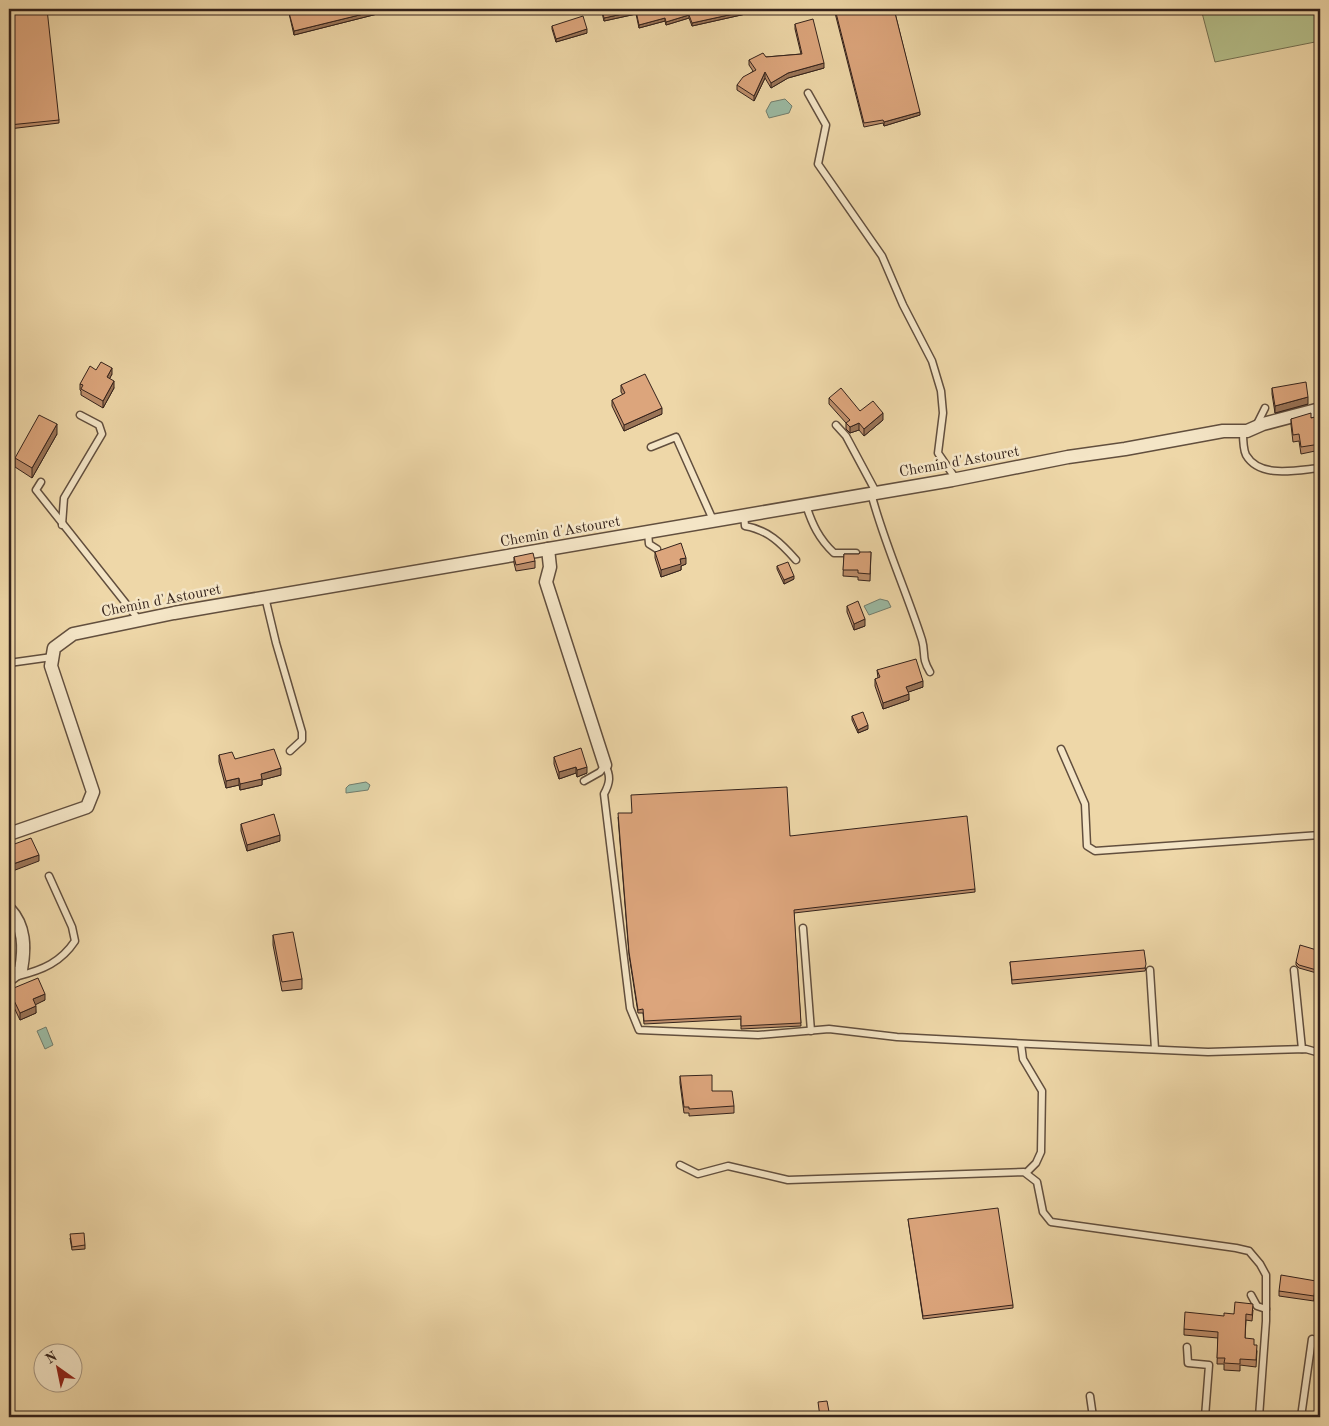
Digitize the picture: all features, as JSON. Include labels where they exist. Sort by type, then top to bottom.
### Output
[{"type":"street","name":"Chemin d'Astouret","points":[[52,657],[54,648],[73,634],[139,620],[744,514],[956,479],[1068,457],[1223,431],[1249,429],[1320,409]]},
{"type":"street","points":[[548,549],[550,567],[546,582],[605,765]]},
{"type":"street","points":[[9,834],[87,807],[93,792],[51,666],[52,657]]},
{"type":"street","points":[[9,910],[23,932],[21,970],[11,978]]},
{"type":"lane","points":[[808,93],[826,125],[818,164],[882,256],[903,305],[935,369],[941,391],[943,413],[938,453],[956,479]]},
{"type":"lane","points":[[1265,408],[1249,429],[1246,454],[1258,468],[1275,471],[1320,468]]},
{"type":"lane","points":[[62,526],[64,498],[102,434],[99,425],[80,415]]},
{"type":"lane","points":[[836,425],[846,436],[873,492],[885,540],[923,642],[923,661],[930,672]]},
{"type":"lane","points":[[651,447],[676,436],[713,520]]},
{"type":"lane","points":[[42,482],[36,490],[62,526],[139,620]]},
{"type":"lane","points":[[806,504],[811,520],[825,544],[834,552],[856,553]]},
{"type":"lane","points":[[744,514],[745,526],[760,528],[780,542],[796,560]]},
{"type":"lane","points":[[648,532],[649,544],[657,549]]},
{"type":"lane","points":[[265,598],[302,732],[302,740],[290,751]]},
{"type":"lane","points":[[9,663],[52,657]]},
{"type":"lane","points":[[1061,749],[1085,804],[1086,846],[1094,851],[1276,836],[1320,835]]},
{"type":"lane","points":[[584,781],[600,772],[605,765],[609,772],[610,785],[604,794],[612,874],[630,1008],[639,1030],[758,1035],[829,1029],[897,1037],[1021,1044],[1208,1052],[1302,1049],[1320,1053]]},
{"type":"lane","points":[[11,978],[33,973],[54,964],[67,953],[75,941],[72,928],[49,876]]},
{"type":"lane","points":[[803,928],[811,1031]]},
{"type":"lane","points":[[1150,970],[1155,1049]]},
{"type":"lane","points":[[1294,970],[1302,1049]]},
{"type":"lane","points":[[1021,1044],[1023,1059],[1042,1091],[1041,1152],[1036,1163],[1026,1173]]},
{"type":"lane","points":[[680,1165],[698,1174],[728,1166],[788,1180],[1026,1173],[1037,1182],[1043,1212],[1050,1222],[1236,1248],[1249,1252],[1260,1264],[1266,1275],[1266,1309],[1259,1417]]},
{"type":"lane","points":[[1250,1295],[1258,1306],[1266,1309]]},
{"type":"lane","points":[[1301,1417],[1312,1339]]},
{"type":"lane","points":[[1187,1347],[1188,1363],[1209,1365],[1205,1417]]},
{"type":"lane","points":[[1090,1396],[1093,1417]]},
{"type":"shaded area","points":[[1201,9],[1320,9],[1320,41],[1215,62]]},
{"type":"shaded area","points":[[785,99],[792,106],[789,113],[769,118],[766,111],[771,102]]},
{"type":"shaded area","points":[[880,599],[888,601],[891,607],[869,615],[864,606]]},
{"type":"shaded area","points":[[366,782],[370,785],[368,790],[346,793],[346,788],[349,785]]},
{"type":"shaded area","points":[[46,1027],[53,1045],[45,1049],[37,1031]]},
{"type":"building","points":[[9,9],[47,9],[59,120],[9,125]]},
{"type":"building","points":[[288,9],[384,9],[294,31]]},
{"type":"building","points":[[602,9],[756,9],[692,23],[689,15],[666,22],[665,18],[639,25],[636,11],[604,18]]},
{"type":"building","points":[[835,9],[894,9],[920,112],[884,122],[883,120],[864,123]]},
{"type":"building","points":[[583,16],[587,29],[556,39],[552,26]]},
{"type":"building","points":[[813,19],[824,63],[788,73],[771,83],[765,72],[754,96],[737,85],[743,77],[756,70],[749,60],[763,53],[766,57],[802,54],[795,24]]},
{"type":"building","points":[[101,362],[112,368],[107,377],[114,381],[103,401],[81,389],[83,385],[80,384],[90,366],[96,370]]},
{"type":"building","points":[[645,374],[662,408],[624,425],[612,400],[625,393],[621,385]]},
{"type":"building","points":[[1306,382],[1308,397],[1275,406],[1272,388]]},
{"type":"building","points":[[841,388],[860,411],[873,401],[883,413],[864,429],[859,423],[850,427],[846,423],[850,420],[829,398]]},
{"type":"building","points":[[1311,413],[1311,418],[1320,416],[1320,444],[1301,447],[1299,434],[1293,435],[1291,419]]},
{"type":"building","points":[[39,415],[57,424],[32,468],[15,458]]},
{"type":"building","points":[[681,543],[686,558],[680,559],[681,564],[661,570],[655,552]]},
{"type":"building","points":[[860,552],[871,552],[870,574],[858,573],[858,570],[843,570],[844,554],[859,554]]},
{"type":"building","points":[[533,553],[535,561],[516,565],[514,557]]},
{"type":"building","points":[[788,562],[794,576],[784,580],[777,566]]},
{"type":"building","points":[[858,601],[865,619],[854,624],[847,606]]},
{"type":"building","points":[[916,659],[923,681],[906,687],[909,694],[883,703],[875,679],[880,677],[877,670]]},
{"type":"building","points":[[863,712],[868,725],[858,730],[852,716]]},
{"type":"building","points":[[581,748],[587,767],[577,770],[576,767],[559,772],[554,757]]},
{"type":"building","points":[[274,749],[281,768],[261,774],[262,779],[240,784],[239,778],[226,781],[219,755],[232,752],[235,759]]},
{"type":"building","points":[[787,787],[790,836],[967,816],[975,889],[794,910],[801,1023],[741,1026],[741,1016],[644,1021],[643,1009],[638,1010],[629,952],[618,813],[632,813],[631,795]]},
{"type":"building","points":[[274,814],[280,835],[247,845],[241,824]]},
{"type":"building","points":[[31,838],[39,855],[10,865],[13,873],[9,874],[9,846]]},
{"type":"building","points":[[293,932],[302,979],[282,982],[273,935]]},
{"type":"building","points":[[1300,945],[1320,951],[1320,971],[1299,965],[1296,962]]},
{"type":"building","points":[[1144,950],[1145,968],[1012,980],[1010,962]]},
{"type":"building","points":[[38,978],[45,994],[33,999],[36,1006],[20,1013],[9,990]]},
{"type":"building","points":[[712,1075],[712,1091],[732,1091],[734,1106],[689,1109],[689,1107],[684,1107],[680,1076]]},
{"type":"building","points":[[998,1208],[1013,1305],[923,1316],[908,1219]]},
{"type":"building","points":[[84,1233],[85,1245],[72,1247],[70,1234]]},
{"type":"building","points":[[1281,1275],[1316,1281],[1314,1296],[1279,1291]]},
{"type":"building","points":[[1235,1302],[1253,1304],[1252,1315],[1246,1314],[1245,1338],[1254,1339],[1254,1345],[1257,1345],[1256,1360],[1240,1359],[1240,1364],[1224,1363],[1225,1358],[1217,1358],[1218,1332],[1184,1329],[1185,1312],[1224,1316],[1224,1313],[1234,1314]]},
{"type":"building","points":[[827,1401],[830,1417],[820,1417],[818,1402]]}]
